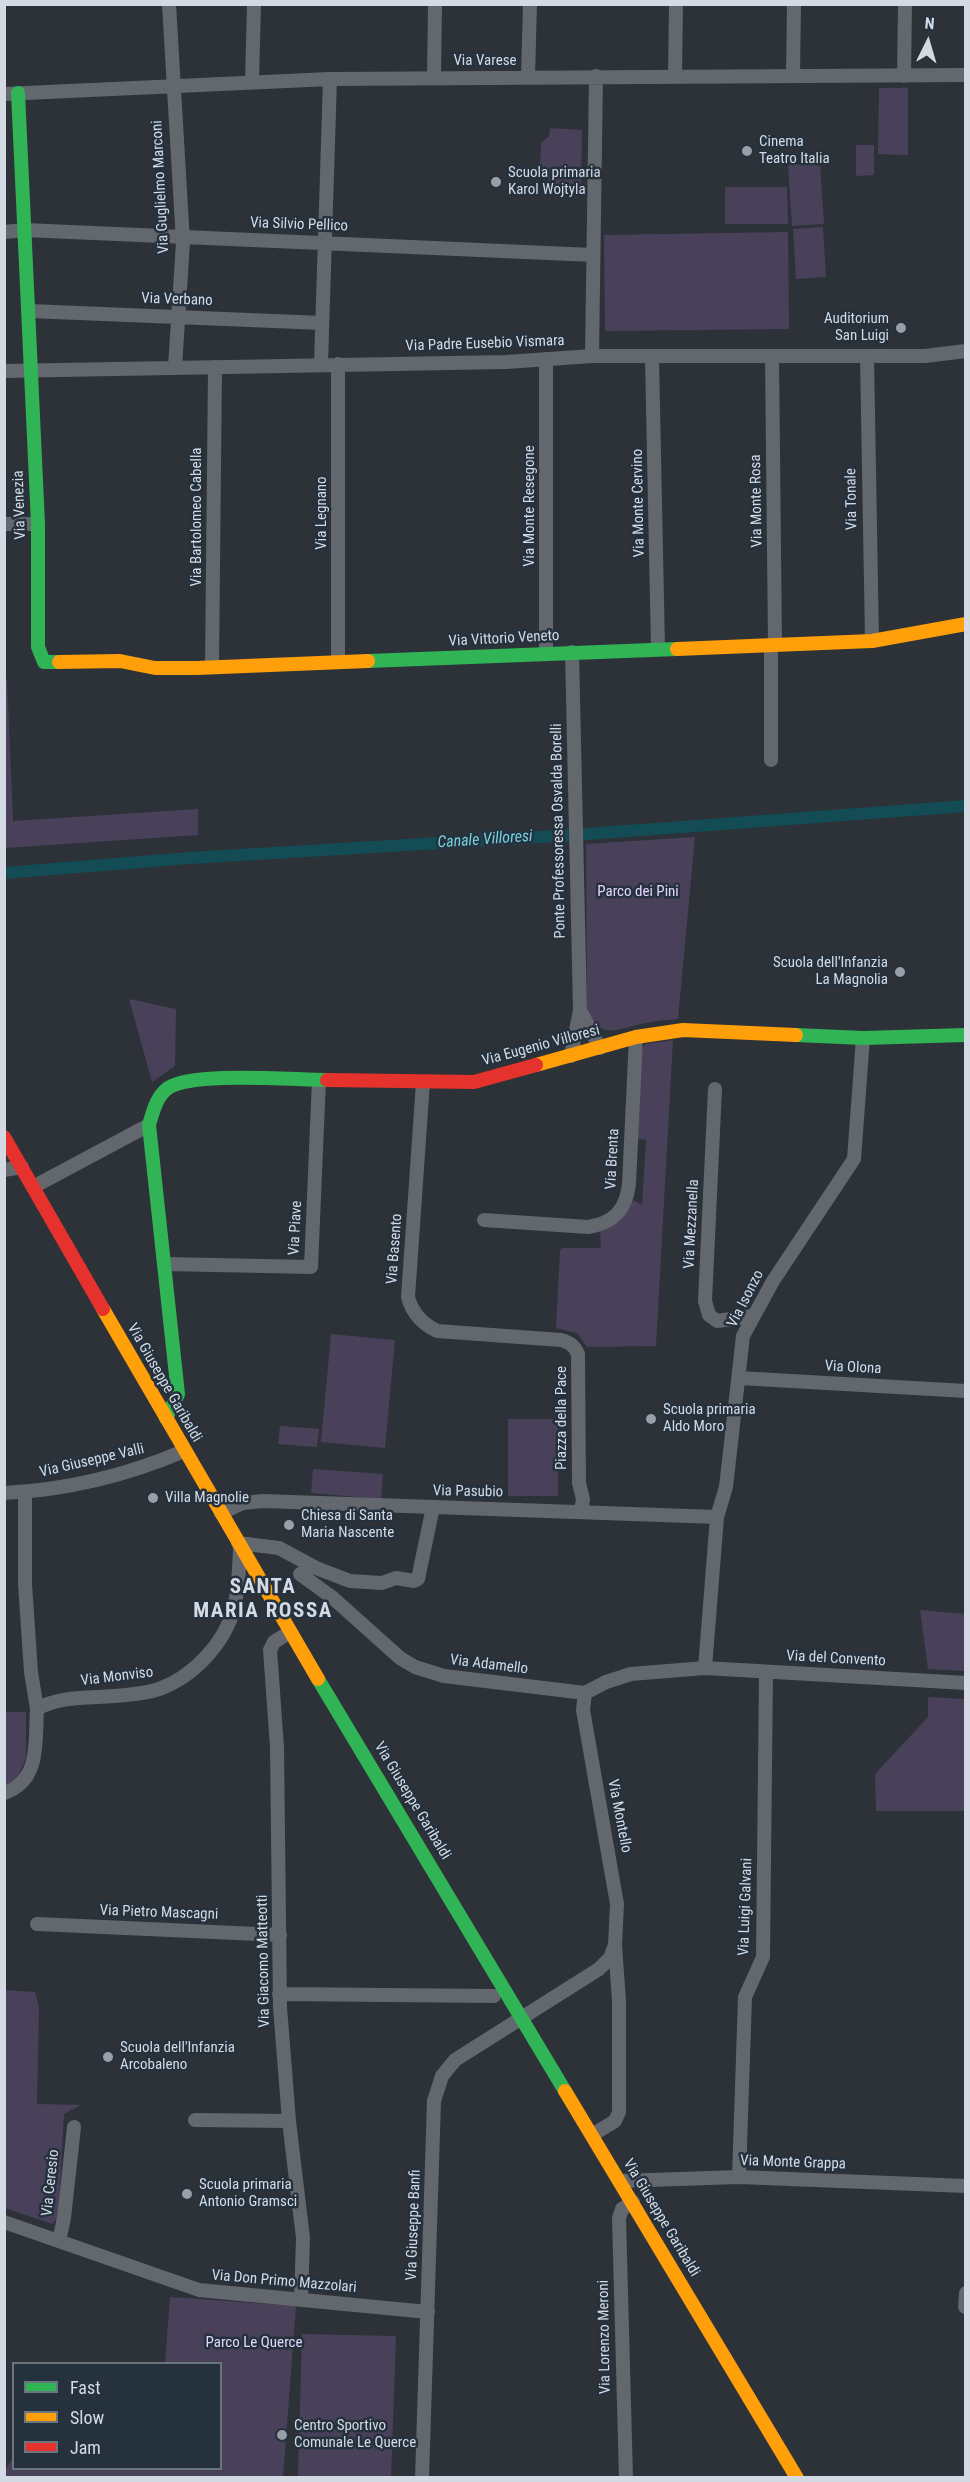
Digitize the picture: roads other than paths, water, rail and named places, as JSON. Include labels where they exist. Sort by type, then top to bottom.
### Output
[{"type":"street","name":"Via Guglielmo Marconi","points":[[169,4],[182,237],[175,367]]},
{"type":"street","points":[[252,82],[254,4]]},
{"type":"street","points":[[434,77],[435,4]]},
{"type":"street","points":[[528,77],[531,4]]},
{"type":"street","points":[[675,77],[676,4]]},
{"type":"street","points":[[794,4],[794,76]]},
{"type":"street","points":[[904,76],[905,4]]},
{"type":"street","name":"Via Varese","points":[[11,94],[173,84],[330,79],[966,75]]},
{"type":"street","points":[[592,356],[596,76]]},
{"type":"street","points":[[321,364],[330,79]]},
{"type":"street","name":"Via Venezia","points":[[11,94],[25,230],[30,311],[38,524],[38,647],[44,662]]},
{"type":"street","name":"Via Silvio Pellico","points":[[4,232],[25,230],[593,255]]},
{"type":"street","name":"Via Verbano","points":[[30,311],[322,323]]},
{"type":"street","name":"Via Padre Eusebio Vismara","points":[[4,371],[546,359],[592,356],[652,358],[925,356],[966,351]]},
{"type":"street","name":"Via Monte Rosa","points":[[771,760],[772,356]]},
{"type":"street","name":"Via Tonale","points":[[867,356],[872,640]]},
{"type":"street","name":"Via Monte Cervino","points":[[652,358],[658,648]]},
{"type":"street","name":"Via Monte Resegone","points":[[546,359],[546,654]]},
{"type":"street","name":"Via Legnano","points":[[338,364],[338,662]]},
{"type":"street","name":"Via Bartolomeo Cabella","points":[[212,667],[214,367]]},
{"type":"street","points":[[4,524],[38,524]]},
{"type":"street","name":"Via Vittorio Veneto","points":[[44,662],[120,661],[155,668],[212,667],[658,648],[773,646],[872,640],[966,624]]},
{"type":"street","name":"Ponte Professoressa Osvalda Borelli","points":[[571,1056],[580,1010],[572,652]]},
{"type":"street","name":"Ponte Professoressa Osvalda Borelli","points":[[580,1010],[600,1048]]},
{"type":"street","name":"Via Eugenio Villoresi","points":[[166,1418],[178,1394],[149,1125],[154,1104],[162,1093],[185,1080],[474,1082],[636,1037],[683,1030],[863,1038],[966,1035]]},
{"type":"street","name":"Via Brenta","points":[[484,1220],[588,1227],[602,1225],[621,1211],[627,1198],[629,1184],[636,1037]]},
{"type":"street","name":"Via Isonzo","points":[[705,1668],[717,1517],[726,1487],[744,1336],[752,1316],[797,1241],[854,1159],[863,1038]]},
{"type":"street","name":"Via Piave","points":[[165,1264],[311,1267],[319,1080]]},
{"type":"street","name":"Via Basento","points":[[423,1082],[408,1297],[410,1307],[428,1326],[437,1331],[561,1340],[572,1344],[578,1354]]},
{"type":"street","name":"Via Mezzanella","points":[[715,1089],[705,1301],[709,1315],[717,1321],[752,1316]]},
{"type":"street","points":[[33,1187],[149,1125]]},
{"type":"street","name":"Via Giuseppe Garibaldi","points":[[4,1137],[290,1632],[797,2478]]},
{"type":"street","points":[[4,1170],[22,1167]]},
{"type":"street","name":"Piazza della Pace","points":[[578,1354],[579,1483],[583,1499],[578,1511]]},
{"type":"street","name":"Via Olona","points":[[739,1378],[966,1390]]},
{"type":"street","name":"Via Giuseppe Valli","points":[[4,1493],[69,1486],[117,1474],[184,1451]]},
{"type":"street","points":[[4,1793],[21,1785],[33,1766],[38,1709],[31,1672],[25,1584],[25,1492]]},
{"type":"street","name":"Via Pasubio","points":[[221,1513],[243,1503],[263,1501],[717,1517]]},
{"type":"street","points":[[239,1544],[279,1548],[316,1568],[347,1581],[382,1583],[396,1578],[414,1581],[419,1575],[433,1508]]},
{"type":"street","name":"Via Monviso","points":[[38,1709],[64,1700],[148,1693],[167,1686],[194,1668],[220,1640],[231,1620],[236,1599],[239,1544]]},
{"type":"street","name":"Via Adamello","points":[[300,1574],[333,1598],[400,1658],[415,1667],[444,1676],[585,1693]]},
{"type":"street","name":"Via Giacomo Matteotti","points":[[290,1632],[279,1637],[270,1650],[278,1747],[279,1994],[289,2121],[303,2238],[301,2299]]},
{"type":"street","points":[[585,1693],[606,1682],[631,1674],[705,1668]]},
{"type":"street","name":"Via del Convento","points":[[705,1668],[966,1683]]},
{"type":"street","name":"Via Luigi Galvani","points":[[739,2177],[746,1997],[763,1957],[766,1672]]},
{"type":"street","name":"Via Montello","points":[[585,1693],[583,1710],[617,1904],[615,1945],[620,2001],[619,2112],[615,2121],[592,2135]]},
{"type":"street","name":"Via Pietro Mascagni","points":[[37,1924],[280,1935]]},
{"type":"street","points":[[523,2018],[599,1969],[610,1958],[615,1945]]},
{"type":"street","points":[[279,1994],[494,1996]]},
{"type":"street","name":"Via Giuseppe Banfi","points":[[422,2478],[436,2091],[442,2076],[455,2060],[523,2018]]},
{"type":"street","points":[[195,2120],[289,2121]]},
{"type":"street","name":"Via Ceresio","points":[[59,2241],[64,2218],[74,2127]]},
{"type":"street","name":"Via Monte Grappa","points":[[620,2181],[739,2177],[966,2186]]},
{"type":"street","name":"Via Lorenzo Meroni","points":[[626,2478],[619,2218],[622,2209],[633,2202]]},
{"type":"street","name":"Via Don Primo Mazzolari","points":[[4,2222],[199,2290],[428,2312]]},
{"type":"street","points":[[965,2307],[966,2293]]},
{"type":"waterway","name":"Canale Villoresi","points":[[4,873],[190,858],[573,835],[966,806]]},
{"type":"place","name":"Cinema Teatro Italia","points":[[747,151]]},
{"type":"place","name":"Scuola primaria Karol Wojtyla","points":[[496,182]]},
{"type":"place","name":"Auditorium San Luigi","points":[[901,328]]},
{"type":"place","name":"Scuola dell'Infanzia La Magnolia","points":[[900,972]]},
{"type":"place","name":"Scuola primaria Aldo Moro","points":[[651,1419]]},
{"type":"place","name":"Villa Magnolie","points":[[153,1498]]},
{"type":"place","name":"Chiesa di Santa Maria Nascente","points":[[289,1525]]},
{"type":"place","name":"Scuola dell'Infanzia Arcobaleno","points":[[108,2057]]},
{"type":"place","name":"Scuola primaria Antonio Gramsci","points":[[187,2194]]},
{"type":"place","name":"Centro Sportivo Comunale Le Querce","points":[[282,2435]]},
{"type":"district","name":"SANTA MARIA ROSSA","points":[[263,1600]]},
{"type":"park label","name":"Parco dei Pini","points":[[638,892]]},
{"type":"park label","name":"Parco Le Querce","points":[[254,2343]]}]
